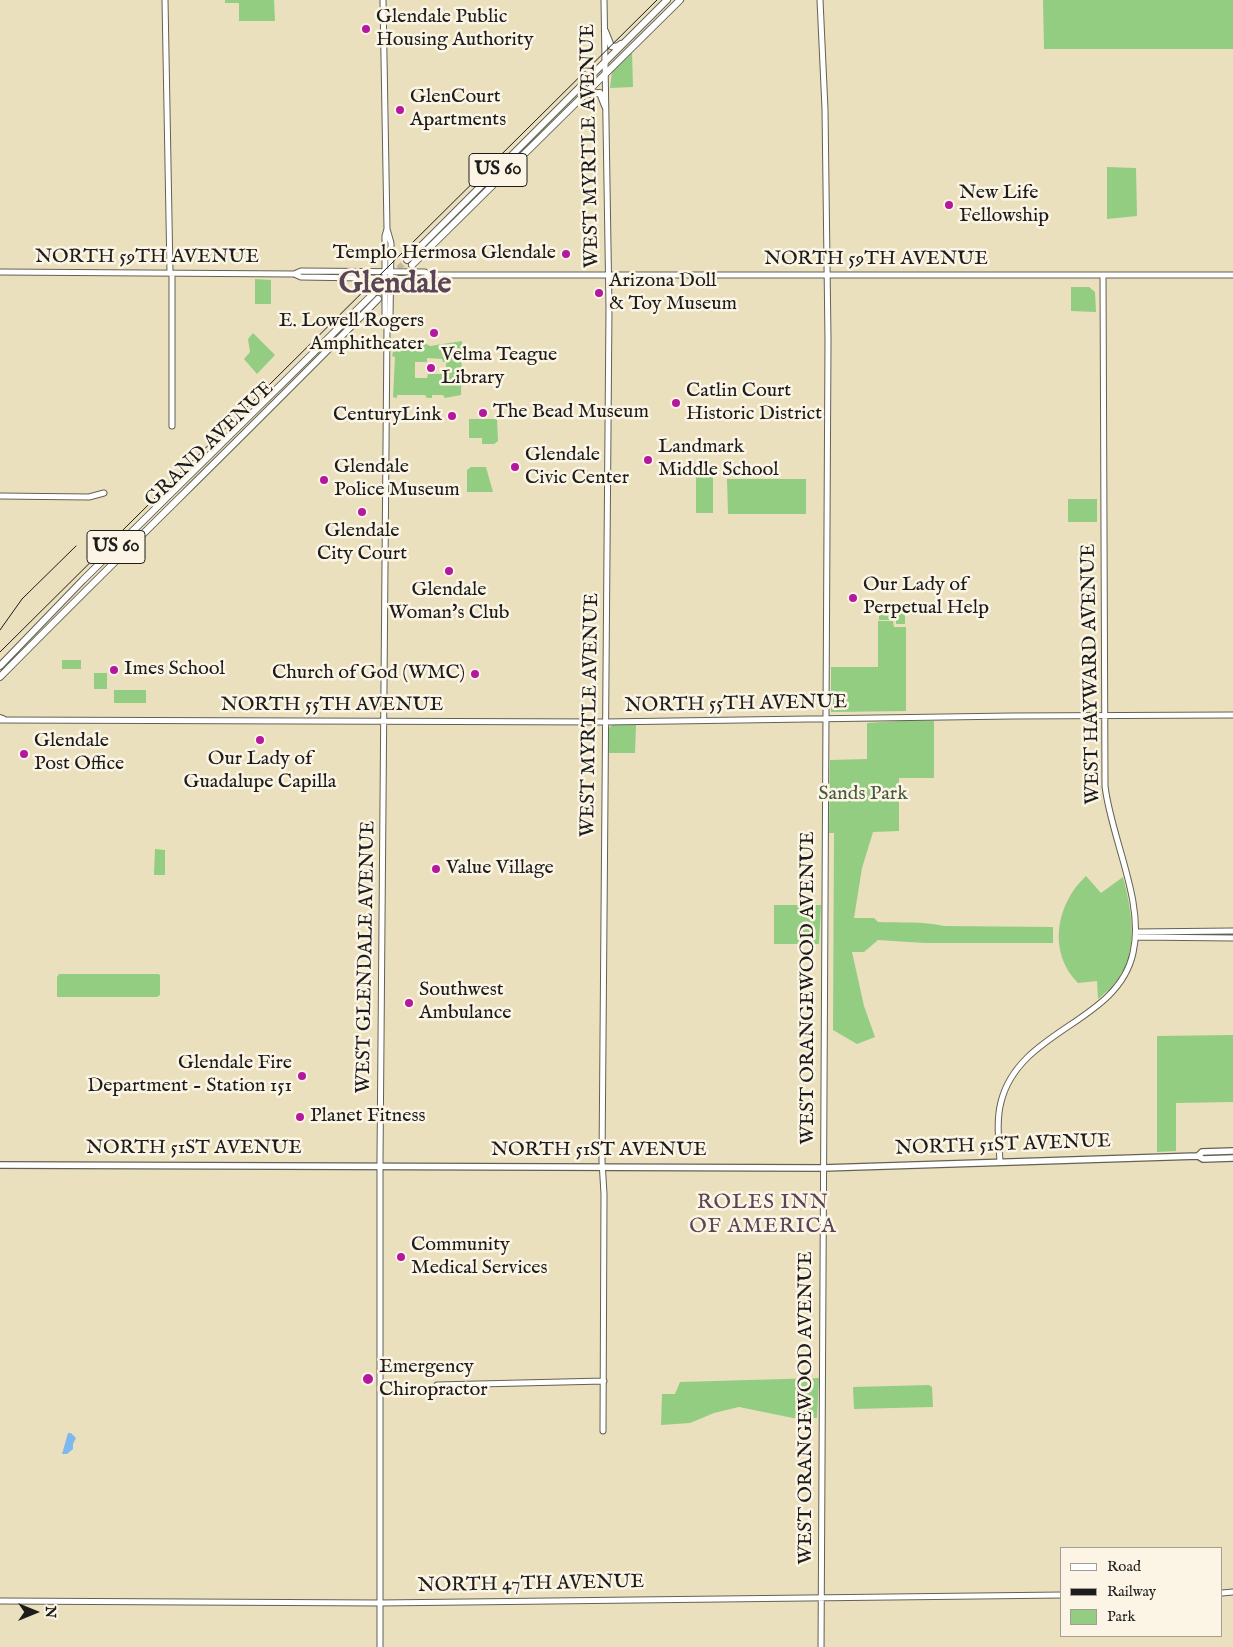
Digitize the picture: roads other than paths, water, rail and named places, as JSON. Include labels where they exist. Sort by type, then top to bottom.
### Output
[{"type":"highway","name":"US 60","points":[[667,0],[410,263],[586,95],[680,0]]},
{"type":"highway","points":[[604,31],[613,47],[628,38]]},
{"type":"highway","points":[[586,95],[600,93],[605,106]]},
{"type":"highway","name":"GRAND AVENUE","points":[[0,666],[89,574],[379,296]]},
{"type":"highway","name":"GRAND AVENUE","points":[[0,677],[88,586],[242,438],[379,296]]},
{"type":"main road","name":"NORTH 51ST AVENUE","points":[[1198,1156],[1202,1152],[1233,1151]]},
{"type":"main road","name":"NORTH 51ST AVENUE","points":[[0,1165],[823,1168],[1198,1156],[1203,1159],[1233,1158]]},
{"type":"street","points":[[165,0],[171,273],[172,426]]},
{"type":"street","name":"WEST GLENDALE AVENUE","points":[[380,1647],[380,1166],[388,278],[385,236],[387,229],[383,0]]},
{"type":"street","name":"WEST MYRTLE AVENUE","points":[[603,1430],[602,1167],[608,275],[604,0]]},
{"type":"street","name":"WEST ORANGEWOOD AVENUE","points":[[820,0],[828,276],[821,1647]]},
{"type":"street","name":"NORTH 59TH AVENUE","points":[[294,274],[301,271],[388,271],[425,272],[429,275],[1233,275]]},
{"type":"street","name":"NORTH 59TH AVENUE","points":[[0,272],[294,274],[301,277],[425,279],[429,275]]},
{"type":"street","name":"WEST HAYWARD AVENUE","points":[[1000,1162],[1000,1108],[1010,1077],[1020,1063],[1034,1050],[1110,994],[1127,970],[1133,955],[1136,934],[1133,907],[1106,794],[1104,715],[1104,275]]},
{"type":"street","points":[[356,278],[377,283],[379,296]]},
{"type":"street","name":"WEST GLENDALE AVENUE","points":[[387,328],[379,296],[388,278]]},
{"type":"street","points":[[0,496],[89,497],[104,494]]},
{"type":"street","name":"NORTH 55TH AVENUE","points":[[1,719],[606,722],[827,718],[1233,715]]},
{"type":"street","points":[[1136,934],[1233,931]]},
{"type":"street","points":[[1136,934],[1233,938]]},
{"type":"street","points":[[437,1386],[604,1381]]},
{"type":"street","name":"NORTH 47TH AVENUE","points":[[0,1601],[380,1602],[1060,1595]]},
{"type":"water","points":[[68,1433],[71,1433],[76,1438],[73,1449],[67,1454],[62,1454]]},
{"type":"tunnel","points":[[392,275],[407,260]]},
{"type":"tunnel","points":[[378,299],[412,265]]},
{"type":"railway","points":[[0,652],[657,0]]},
{"type":"railway","points":[[0,630],[22,599],[76,546]]},
{"type":"place","name":"Glendale Public Housing Authority","points":[[366,29]]},
{"type":"place","name":"GlenCourt Apartments","points":[[400,110]]},
{"type":"place","name":"New Life Fellowship","points":[[949,205]]},
{"type":"place","name":"Templo Hermosa Glendale","points":[[566,254]]},
{"type":"place","name":"Arizona Doll & Toy Museum","points":[[599,293]]},
{"type":"place","name":"E. Lowell Rogers Amphitheater","points":[[434,333]]},
{"type":"place","name":"Velma Teague Library","points":[[431,368]]},
{"type":"place","name":"Catlin Court Historic District","points":[[676,403]]},
{"type":"place","name":"The Bead Museum","points":[[483,413]]},
{"type":"place","name":"CenturyLink","points":[[452,416]]},
{"type":"place","name":"Landmark Middle School","points":[[648,460]]},
{"type":"place","name":"Glendale Civic Center","points":[[515,467]]},
{"type":"place","name":"Glendale Police Museum","points":[[324,480]]},
{"type":"place","name":"Glendale City Court","points":[[362,512]]},
{"type":"place","name":"Glendale Woman's Club","points":[[449,571]]},
{"type":"place","name":"Our Lady of Perpetual Help","points":[[853,598]]},
{"type":"place","name":"Imes School","points":[[114,670]]},
{"type":"place","name":"Church of God (WMC)","points":[[475,674]]},
{"type":"place","name":"Our Lady of Guadalupe Capilla","points":[[260,740]]},
{"type":"place","name":"Glendale Post Office","points":[[24,754]]},
{"type":"place","name":"Value Village","points":[[436,869]]},
{"type":"place","name":"Southwest Ambulance","points":[[409,1003]]},
{"type":"place","name":"Glendale Fire Department - Station 151","points":[[302,1076]]},
{"type":"place","name":"Planet Fitness","points":[[300,1117]]},
{"type":"place","name":"Community Medical Services","points":[[401,1257]]},
{"type":"place","name":"Emergency Chiropractor","points":[[368,1379]]},
{"type":"district","name":"Glendale","points":[[395,286]]},
{"type":"district","name":"ROLES INN OF AMERICA","points":[[763,1216]]},
{"type":"park label","name":"Sands Park","points":[[863,795]]}]
